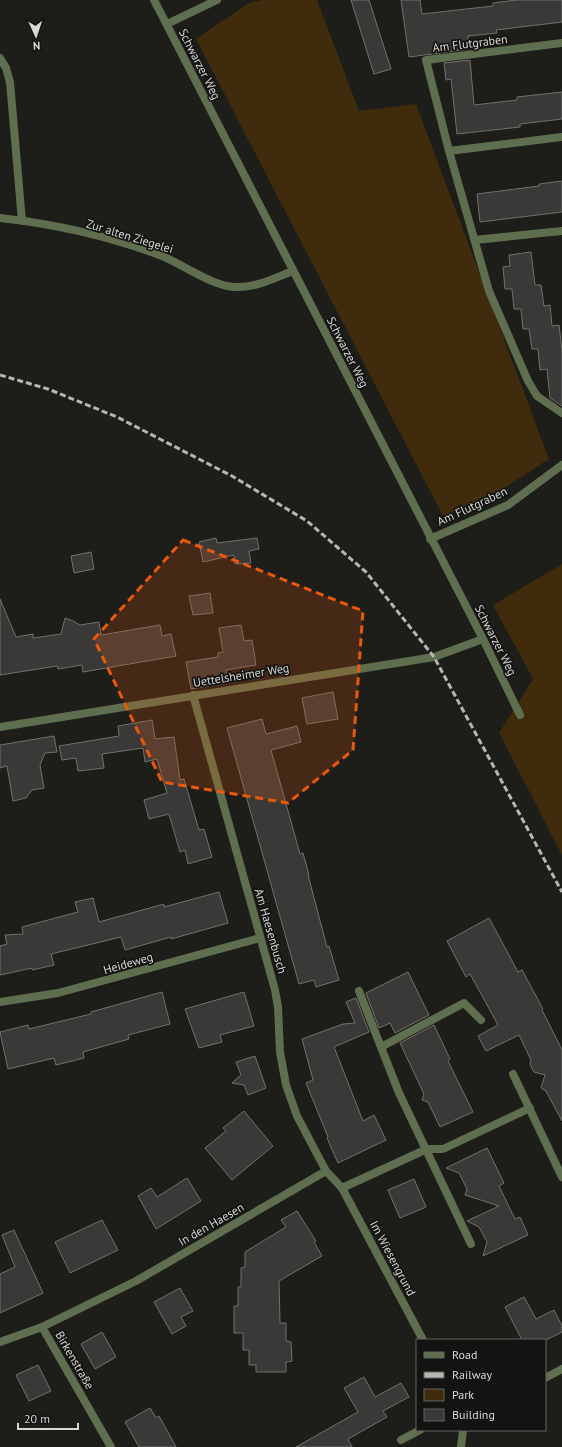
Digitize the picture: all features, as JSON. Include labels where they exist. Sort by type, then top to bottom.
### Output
[{"type":"street","name":"Schwarzer Weg","points":[[154,0],[520,715]]},
{"type":"street","points":[[167,24],[217,0]]},
{"type":"street","name":"Am Flutgraben","points":[[562,44],[426,60],[449,151],[489,291],[528,381],[537,396],[562,413]]},
{"type":"street","points":[[0,58],[6,68],[10,82],[22,221]]},
{"type":"street","points":[[449,151],[562,137]]},
{"type":"street","name":"Zur alten Ziegelei","points":[[0,218],[97,236],[163,256],[216,282],[234,287],[255,286],[293,271]]},
{"type":"street","points":[[475,240],[562,231]]},
{"type":"street","name":"Am Flutgraben","points":[[430,539],[508,505],[562,465]]},
{"type":"street","name":"Uettelsheimer Weg","points":[[0,727],[434,657],[482,639]]},
{"type":"street","name":"Am Haesenbusch","points":[[193,695],[275,990],[278,1007],[280,1052],[286,1085],[297,1116],[326,1171]]},
{"type":"street","name":"Heideweg","points":[[0,1002],[66,992],[260,938]]},
{"type":"street","points":[[359,991],[399,1093],[471,1244]]},
{"type":"street","points":[[381,1047],[464,1003],[481,1020]]},
{"type":"street","points":[[513,1074],[562,1177]]},
{"type":"street","points":[[326,1171],[342,1188],[427,1149],[443,1149],[530,1108]]},
{"type":"street","name":"In den Haesen","points":[[0,1342],[42,1327],[136,1281],[326,1171]]},
{"type":"street","name":"Im Wiesengrund","points":[[342,1188],[422,1339]]},
{"type":"street","name":"Birkenstraße","points":[[42,1327],[111,1447]]},
{"type":"street","points":[[546,1377],[562,1369]]},
{"type":"street","points":[[401,1440],[418,1431]]},
{"type":"street","points":[[461,1447],[463,1431]]},
{"type":"highlighted area","points":[[183,540],[363,611],[353,750],[288,803],[162,782],[94,639]]},
{"type":"green space","points":[[261,0],[317,0],[359,111],[416,104],[549,459],[497,493],[443,516],[196,39],[249,3]]},
{"type":"green space","points":[[562,564],[562,855],[499,733],[533,679],[493,605]]},
{"type":"building","points":[[351,0],[369,0],[391,69],[374,74]]},
{"type":"building","points":[[401,0],[420,0],[422,14],[493,6],[493,3],[516,0],[562,0],[562,22],[496,30],[497,33],[468,36],[469,49],[409,57]]},
{"type":"building","points":[[470,60],[474,105],[517,100],[517,97],[562,92],[562,119],[520,124],[520,127],[457,134],[451,79],[446,80],[444,63]]},
{"type":"building","points":[[562,181],[562,212],[480,222],[477,194],[539,186],[539,184]]},
{"type":"building","points":[[531,252],[535,285],[541,285],[544,306],[550,305],[552,326],[559,325],[562,350],[562,406],[550,398],[547,369],[540,370],[538,349],[532,349],[529,329],[523,329],[521,309],[514,309],[512,289],[505,289],[503,267],[510,266],[509,255]]},
{"type":"building","points":[[216,538],[217,543],[257,538],[259,549],[249,551],[251,563],[235,564],[234,555],[203,562],[199,542]]},
{"type":"building","points":[[91,552],[94,569],[74,573],[71,556]]},
{"type":"building","points":[[210,593],[213,613],[193,615],[189,596]]},
{"type":"building","points":[[0,599],[16,637],[33,634],[33,638],[61,634],[65,618],[80,625],[99,622],[101,635],[160,625],[162,636],[171,634],[176,656],[83,672],[82,665],[58,669],[57,666],[0,675]]},
{"type":"building","points":[[241,625],[244,641],[252,640],[256,665],[226,670],[227,680],[218,681],[218,684],[191,689],[186,662],[218,657],[218,653],[223,652],[219,628]]},
{"type":"building","points":[[333,692],[338,719],[307,724],[302,698]]},
{"type":"building","points":[[262,719],[266,734],[297,726],[301,742],[271,750],[300,854],[303,853],[327,947],[329,946],[339,980],[316,987],[314,980],[299,984],[227,728]]},
{"type":"building","points":[[152,720],[155,739],[174,737],[180,780],[184,779],[199,830],[204,829],[212,857],[188,864],[185,850],[180,852],[169,814],[149,819],[144,800],[167,793],[157,759],[145,762],[143,748],[102,754],[104,768],[78,771],[76,758],[62,760],[59,746],[119,736],[118,726]]},
{"type":"building","points":[[54,736],[57,752],[45,753],[40,765],[44,788],[32,790],[26,798],[13,801],[7,766],[0,768],[0,745]]},
{"type":"building","points":[[219,892],[228,923],[125,950],[121,937],[51,954],[54,965],[0,975],[0,946],[7,944],[5,935],[23,934],[22,927],[78,912],[75,902],[93,898],[99,922],[164,904],[164,907]]},
{"type":"building","points":[[489,918],[518,972],[522,970],[543,1009],[542,1010],[562,1050],[562,1121],[546,1091],[541,1088],[545,1075],[534,1072],[530,1064],[531,1060],[519,1035],[486,1051],[478,1036],[498,1025],[470,974],[466,977],[447,941]]},
{"type":"building","points":[[408,972],[429,1015],[395,1033],[390,1023],[379,1028],[366,993]]},
{"type":"building","points":[[162,992],[170,1024],[128,1035],[129,1039],[83,1052],[84,1058],[56,1065],[54,1058],[8,1069],[0,1032],[28,1025],[29,1029],[91,1014],[91,1012]]},
{"type":"building","points":[[244,992],[254,1026],[220,1035],[222,1042],[199,1048],[185,1009]]},
{"type":"building","points":[[356,998],[369,1032],[334,1047],[363,1121],[374,1115],[386,1140],[338,1163],[306,1083],[313,1080],[302,1039],[343,1024],[355,1023],[346,1002]]},
{"type":"building","points":[[434,1025],[450,1059],[448,1061],[473,1112],[440,1127],[428,1102],[422,1100],[424,1094],[400,1043]]},
{"type":"building","points":[[255,1056],[266,1088],[248,1095],[244,1085],[232,1083],[241,1075],[236,1062]]},
{"type":"building","points":[[244,1111],[273,1146],[232,1180],[205,1148],[226,1131],[223,1128]]},
{"type":"building","points":[[487,1148],[504,1183],[499,1186],[515,1219],[520,1217],[528,1235],[483,1256],[487,1242],[479,1227],[467,1221],[499,1206],[465,1195],[467,1189],[459,1173],[446,1168]]},
{"type":"building","points":[[187,1178],[201,1201],[156,1229],[138,1196],[151,1188],[157,1197]]},
{"type":"building","points":[[414,1179],[426,1207],[400,1218],[388,1190]]},
{"type":"building","points":[[297,1211],[316,1241],[314,1242],[322,1256],[279,1281],[280,1323],[286,1323],[286,1341],[291,1342],[292,1361],[286,1362],[286,1372],[256,1372],[256,1365],[249,1365],[249,1350],[243,1350],[243,1333],[234,1333],[234,1306],[238,1306],[238,1287],[241,1287],[241,1268],[245,1267],[245,1252],[286,1227],[281,1220]]},
{"type":"building","points":[[102,1220],[118,1250],[70,1273],[55,1242]]},
{"type":"building","points":[[14,1230],[43,1293],[0,1313],[0,1274],[15,1267],[2,1235]]},
{"type":"building","points":[[180,1288],[193,1311],[181,1317],[186,1326],[172,1334],[154,1302]]},
{"type":"building","points":[[524,1297],[536,1319],[554,1310],[562,1326],[562,1332],[546,1340],[521,1339],[505,1307]]},
{"type":"building","points":[[102,1332],[116,1357],[95,1369],[81,1344]]},
{"type":"building","points":[[38,1365],[51,1391],[29,1401],[16,1375]]},
{"type":"building","points":[[364,1377],[375,1397],[401,1383],[409,1397],[383,1411],[387,1417],[348,1439],[352,1447],[296,1447],[358,1412],[344,1388]]},
{"type":"building","points":[[150,1408],[156,1418],[159,1416],[176,1447],[139,1447],[125,1422]]},
{"type":"railway","points":[[0,375],[48,389],[117,417],[232,476],[307,521],[366,572],[434,657],[562,892]]}]
